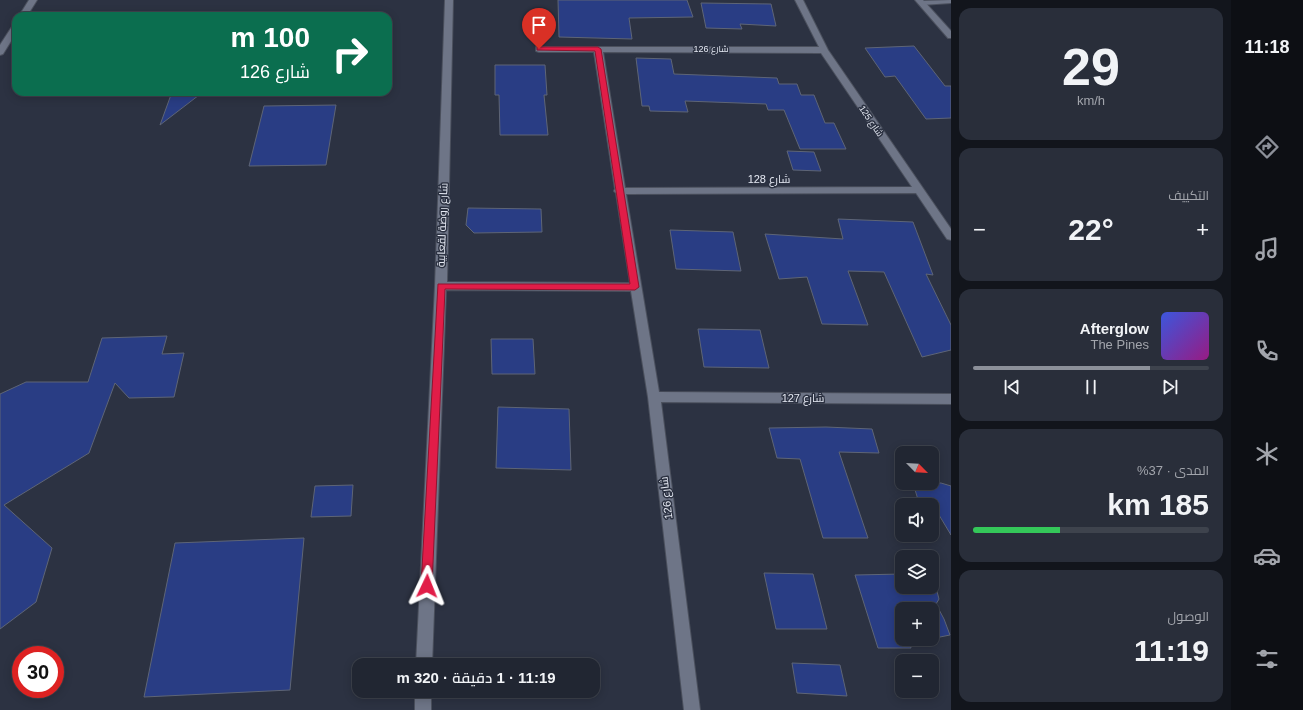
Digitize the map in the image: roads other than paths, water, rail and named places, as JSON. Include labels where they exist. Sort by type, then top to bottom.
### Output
[{"type":"street","points":[[26,12],[33,0]]},
{"type":"street","name":"شارع روضة لقعابية","points":[[424,658],[441,286],[449,0]]},
{"type":"street","name":"شارع 125","points":[[799,0],[824,50],[951,237]]},
{"type":"street","points":[[920,2],[951,1]]},
{"type":"street","points":[[920,2],[951,36]]},
{"type":"street","points":[[0,51],[12,32]]},
{"type":"street","name":"شارع 126","points":[[539,49],[824,50]]},
{"type":"street","name":"شارع 126","points":[[598,49],[619,191],[654,397],[692,710]]},
{"type":"street","name":"شارع 128","points":[[619,191],[918,190]]},
{"type":"street","points":[[441,286],[635,287]]},
{"type":"street","name":"شارع 127","points":[[654,397],[951,399]]},
{"type":"street","points":[[423,698],[423,710]]}]
